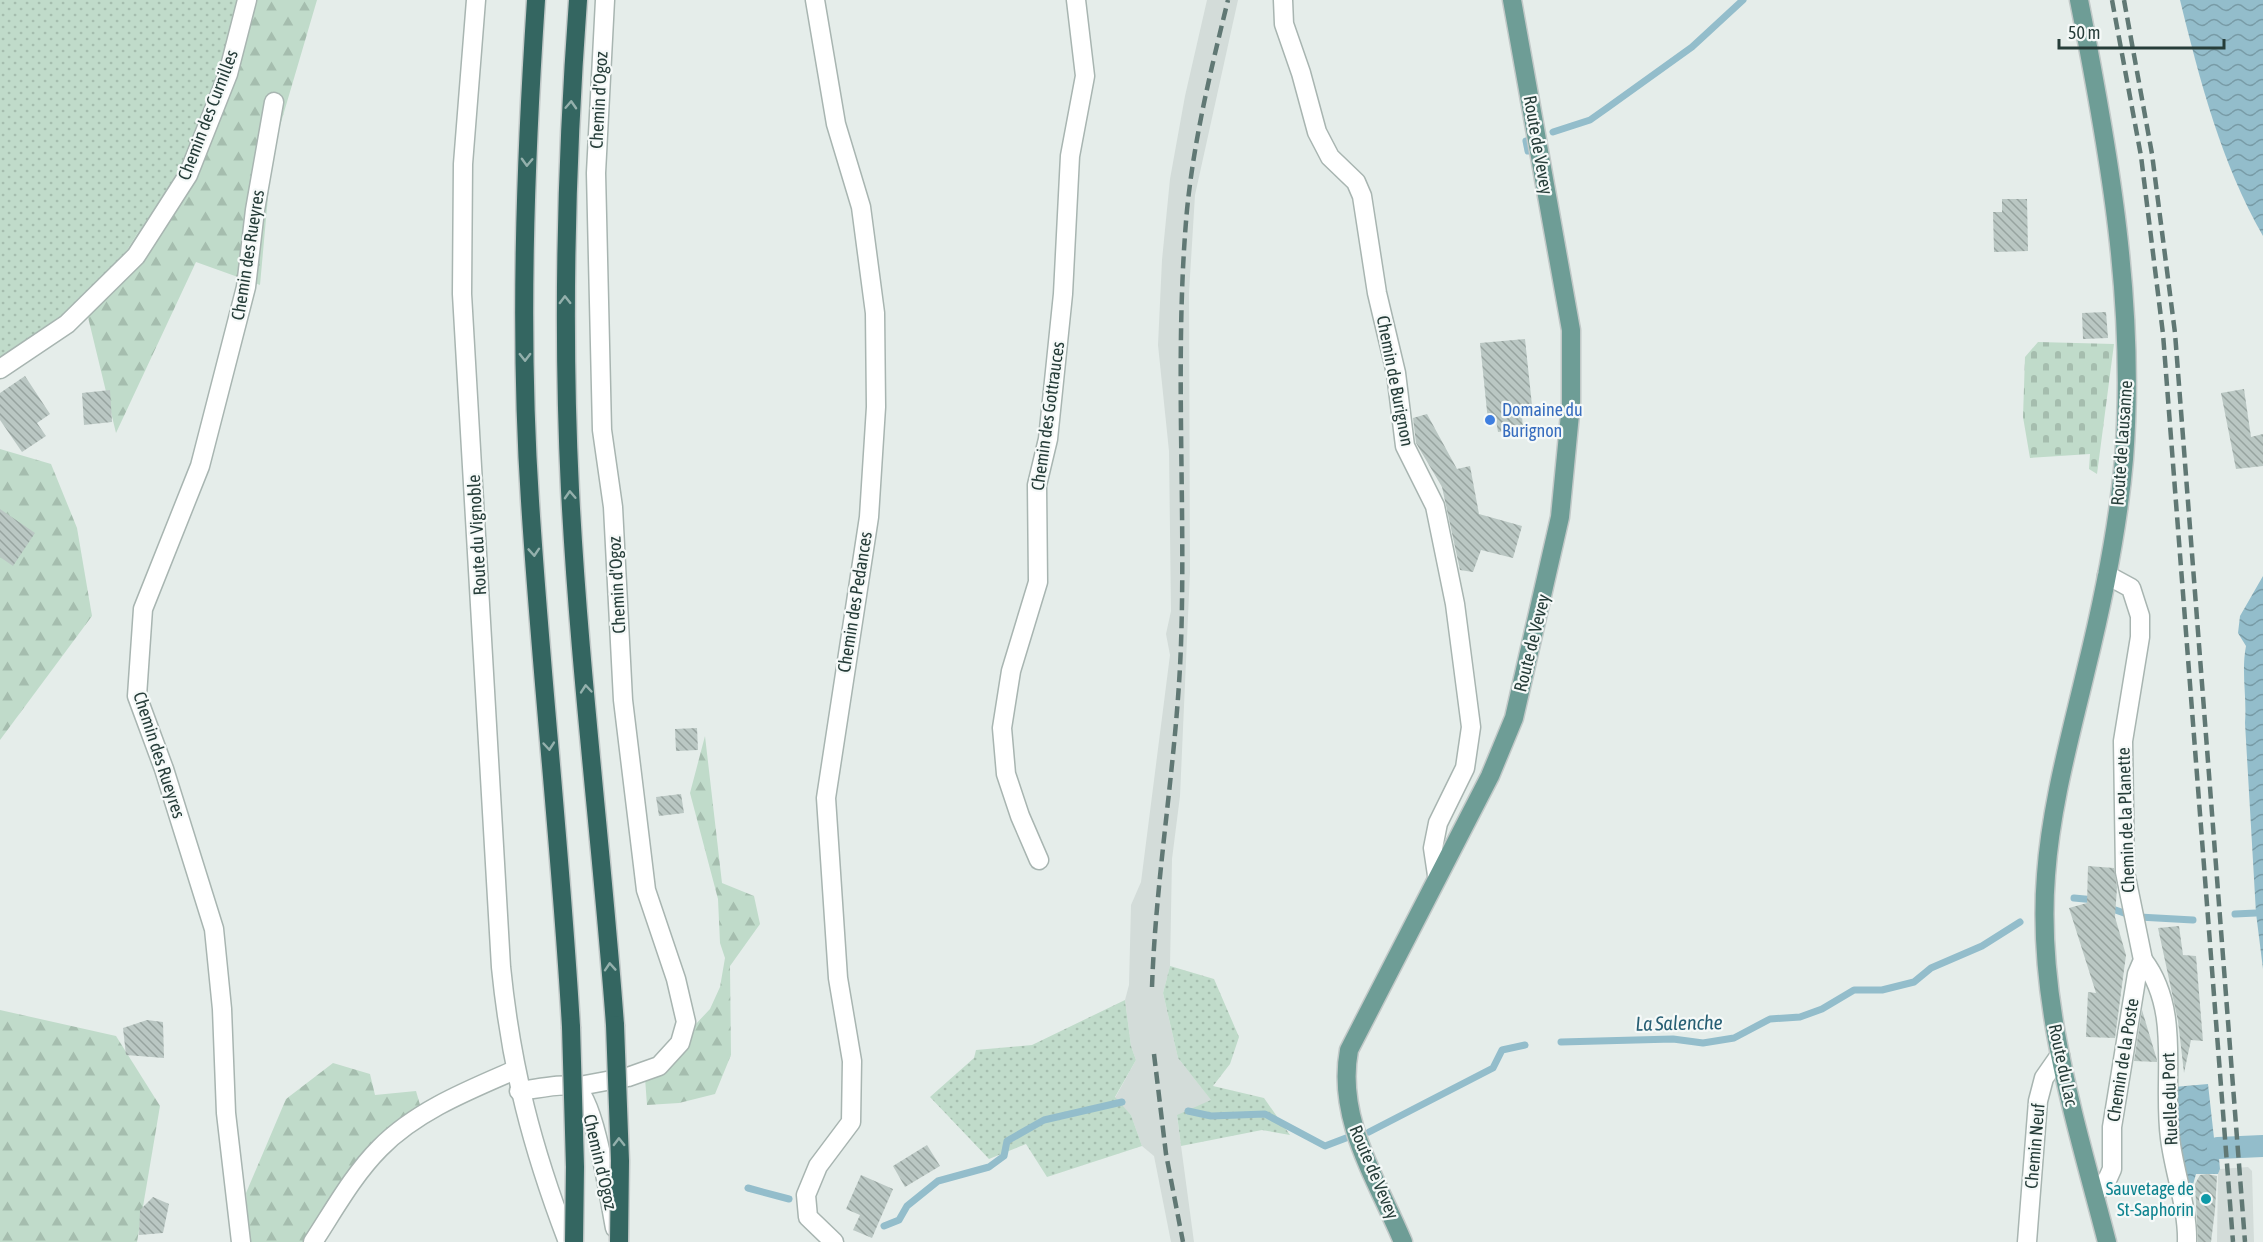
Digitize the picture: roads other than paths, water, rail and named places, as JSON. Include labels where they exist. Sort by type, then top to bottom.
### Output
[{"type":"highway","points":[[536,0],[529,104],[524,266],[530,500],[571,1027],[575,1167],[574,1242]]},
{"type":"highway","points":[[578,0],[567,175],[567,421],[574,565],[615,1025],[620,1161],[618,1242]]},
{"type":"main road","name":"Route de Vevey","points":[[1403,1242],[1354,1131],[1346,1089],[1347,1061],[1355,1036],[1490,776],[1514,718],[1560,518],[1571,404],[1570,330],[1512,0]]},
{"type":"main road","name":"Route de Lausanne","points":[[2045,883],[2056,798],[2107,575],[2124,458],[2128,329],[2111,175],[2079,0]]},
{"type":"main road","name":"Route du Lac","points":[[2045,883],[2046,968],[2060,1055],[2104,1239]]},
{"type":"street","name":"Chemin des Curnilles","points":[[0,369],[67,324],[136,256],[188,175],[228,74],[247,0]]},
{"type":"street","name":"Route du Vignoble","points":[[476,0],[463,164],[462,294],[501,967],[519,1091],[550,1195],[568,1242]]},
{"type":"street","name":"Chemin d'Ogoz","points":[[519,1091],[574,1087],[628,1077],[659,1066],[680,1043],[687,1022],[646,890],[623,700],[613,507],[603,430],[596,173],[605,0]]},
{"type":"street","name":"Chemin des Pedances","points":[[815,0],[836,124],[861,207],[874,314],[876,407],[869,517],[826,798],[838,978],[852,1061],[851,1122],[818,1166],[806,1195],[807,1217],[834,1242]]},
{"type":"street","name":"Chemin des Gottrauces","points":[[1039,860],[1020,816],[1006,774],[1002,728],[1011,671],[1038,582],[1037,485],[1048,439],[1064,294],[1070,156],[1085,76],[1076,0]]},
{"type":"street","name":"Chemin de Burignon","points":[[1283,0],[1284,24],[1301,73],[1317,132],[1330,157],[1356,182],[1362,196],[1377,293],[1396,373],[1405,446],[1435,506],[1455,604],[1471,727],[1465,768],[1438,823],[1433,848],[1437,875]]},
{"type":"street","name":"Chemin des Rueyres","points":[[241,1242],[226,1113],[222,1009],[214,929],[164,769],[136,696],[143,609],[200,466],[244,297],[255,210],[274,102]]},
{"type":"street","name":"Chemin de la Planette","points":[[2107,575],[2131,588],[2140,616],[2135,679],[2122,741],[2125,872],[2134,922]]},
{"type":"street","name":"Chemin de la Poste","points":[[2094,1195],[2108,1178],[2112,1169],[2115,1111],[2137,974],[2143,960],[2134,922]]},
{"type":"street","name":"Ruelle du Port","points":[[2143,960],[2156,979],[2166,1014],[2168,1130],[2187,1242]]},
{"type":"street","name":"Chemin Neuf","points":[[2027,1242],[2038,1101],[2044,1078],[2060,1055]]},
{"type":"street","points":[[313,1242],[343,1195],[380,1148],[423,1115],[475,1087],[515,1070]]},
{"type":"street","name":"Chemin d'Ogoz","points":[[574,1087],[585,1099],[591,1115],[618,1242]]},
{"type":"water","points":[[2180,0],[2263,0],[2263,236],[2235,180],[2213,121]]},
{"type":"water","points":[[2263,576],[2263,969],[2256,913],[2245,723],[2246,646],[2238,633],[2240,616]]},
{"type":"water","points":[[2208,1084],[2220,1169],[2218,1174],[2196,1174],[2192,1188],[2186,1187],[2175,1128],[2174,1087]]},
{"type":"waterway","points":[[1553,132],[1590,120],[1692,47],[1743,0]]},
{"type":"waterway","points":[[1526,141],[1528,151]]},
{"type":"waterway","name":"La Salenche","points":[[2074,898],[2095,900]]},
{"type":"waterway","name":"La Salenche","points":[[2107,907],[2124,913]]},
{"type":"waterway","name":"La Salenche","points":[[2235,914],[2256,913]]},
{"type":"waterway","name":"La Salenche","points":[[2139,917],[2193,920]]},
{"type":"waterway","name":"La Salenche","points":[[1561,1042],[1673,1039],[1703,1043],[1734,1038],[1770,1019],[1800,1017],[1822,1009],[1854,990],[1882,990],[1914,982],[1931,968],[1982,946],[2020,922]]},
{"type":"waterway","name":"La Salenche","points":[[1369,1132],[1493,1068],[1502,1050],[1525,1045]]},
{"type":"waterway","name":"La Salenche","points":[[884,1226],[899,1220],[907,1206],[938,1181],[989,1167],[1004,1156],[1007,1141],[1044,1120],[1122,1102]]},
{"type":"waterway","name":"La Salenche","points":[[1188,1111],[1211,1116],[1265,1114],[1325,1146],[1346,1138]]},
{"type":"waterway","points":[[2218,1148],[2263,1146]]},
{"type":"waterway","name":"La Salenche","points":[[748,1188],[789,1199]]},
{"type":"railway","points":[[1152,987],[1181,644],[1181,318],[1187,210],[1209,78],[1228,0]]},
{"type":"railway","points":[[2112,0],[2141,156],[2163,334],[2233,1242]]},
{"type":"railway","points":[[2124,0],[2152,154],[2175,333],[2245,1242]]},
{"type":"railway","points":[[1154,1054],[1166,1154],[1183,1242]]},
{"type":"place","name":"Domaine du Burignon","points":[[1490,420]]},
{"type":"place","name":"Sauvetage de St-Saphorin","points":[[2206,1199]]}]
